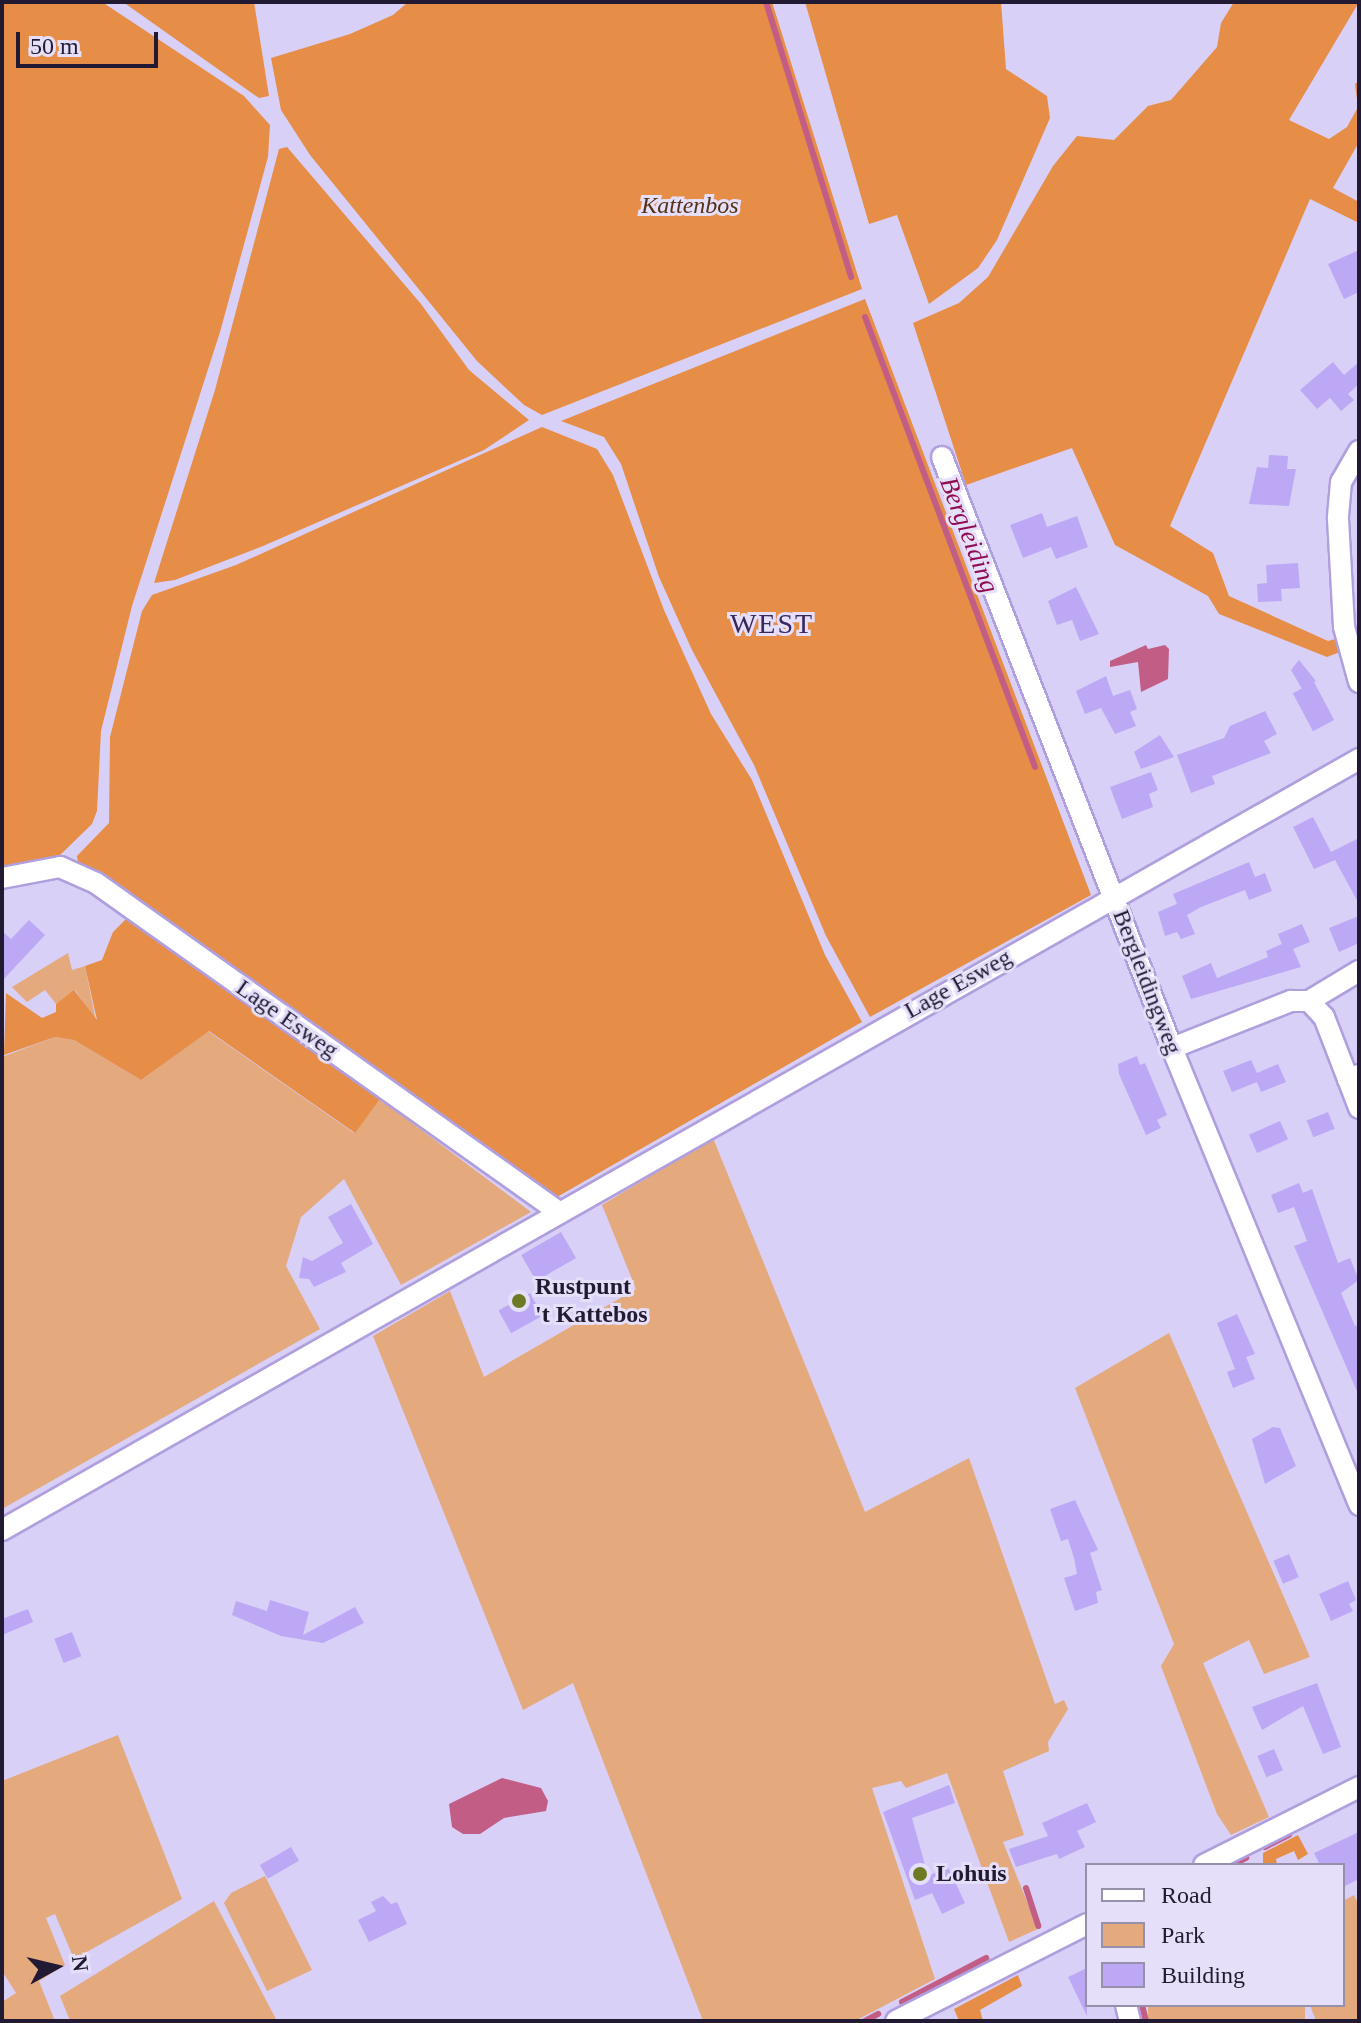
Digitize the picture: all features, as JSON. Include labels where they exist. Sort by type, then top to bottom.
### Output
[{"type":"street","points":[[1359,451],[1341,482],[1338,519],[1344,627],[1359,682]]},
{"type":"street","name":"Bergleidingweg","points":[[942,457],[1172,1048],[1359,1505]]},
{"type":"street","name":"Lage Esweg","points":[[2,1530],[1359,759]]},
{"type":"street","name":"Lage Esweg","points":[[2,878],[60,867],[96,883],[559,1212]]},
{"type":"street","points":[[1172,1048],[1291,1001],[1309,1001],[1359,971]]},
{"type":"street","points":[[1309,1001],[1324,1017],[1354,1077],[1359,1108]]},
{"type":"street","points":[[1208,1863],[1359,1787]]},
{"type":"street","points":[[896,2021],[1085,1925]]},
{"type":"green space","points":[[2,2],[102,2],[244,96],[270,125],[268,157],[220,332],[132,606],[101,731],[97,811],[92,824],[57,858],[2,878]]},
{"type":"green space","points":[[123,2],[254,2],[269,96],[259,98]]},
{"type":"green space","name":"Kattenbos","points":[[408,2],[772,2],[862,289],[542,415],[524,405],[477,361],[310,155],[281,110],[271,58],[350,34],[393,15]]},
{"type":"green space","points":[[805,2],[1001,2],[1006,69],[1047,96],[1050,118],[997,240],[978,268],[929,304],[897,215],[869,224]]},
{"type":"green space","points":[[1234,2],[1359,2],[1289,120],[1329,139],[1347,127],[1358,107],[1355,84],[1359,81],[1359,142],[1333,188],[1359,202],[1359,223],[1310,199],[1170,526],[1213,553],[1229,596],[1328,641],[1343,637],[1345,650],[1327,657],[1219,614],[1208,596],[1115,545],[1072,448],[966,485],[913,323],[959,303],[988,277],[1053,166],[1077,136],[1114,140],[1148,106],[1171,100],[1217,47],[1221,23]]},
{"type":"green space","points":[[287,147],[421,304],[469,370],[529,420],[484,450],[263,546],[175,580],[154,583],[215,390],[279,149]]},
{"type":"green space","points":[[865,299],[1091,895],[870,1017],[826,936],[754,765],[692,650],[659,577],[621,464],[604,437],[561,421]]},
{"type":"green space","points":[[542,427],[597,449],[613,475],[664,610],[711,714],[752,780],[825,955],[862,1022],[557,1197],[78,863],[77,856],[109,823],[110,737],[142,611],[152,595],[236,565]]},
{"type":"green space","points":[[127,918],[380,1099],[355,1133],[209,1031],[141,1080],[74,1040],[55,1037],[4,1055],[6,993],[42,1018],[56,1012],[56,1004],[74,990],[97,1020],[85,966],[102,960],[113,932]]},
{"type":"green space","points":[[68,953],[72,970],[85,966],[96,1021],[75,990],[56,1004],[45,990],[27,1002],[12,987]]},
{"type":"green space","points":[[208,1031],[354,1133],[380,1099],[531,1212],[401,1285],[344,1179],[301,1217],[286,1266],[320,1329],[2,1509],[2,1057],[55,1037],[74,1040],[141,1080]]},
{"type":"green space","points":[[713,1138],[865,1512],[969,1458],[1055,1704],[1064,1700],[1068,1709],[1048,1742],[1049,1751],[1003,1771],[1024,1835],[1003,1842],[1038,1929],[1009,1942],[947,1773],[906,1788],[901,1781],[872,1788],[935,1979],[855,2021],[703,2021],[573,1683],[523,1710],[373,1336],[450,1291],[484,1377],[636,1289],[602,1205]]},
{"type":"green space","points":[[1169,1333],[1310,1657],[1264,1674],[1249,1640],[1203,1663],[1269,1817],[1231,1835],[1217,1814],[1161,1666],[1174,1644],[1075,1388]]},
{"type":"green space","points":[[118,1735],[182,1899],[74,1959],[55,1914],[46,1918],[65,1965],[39,1981],[55,2021],[2,2021],[2,2002],[16,1993],[2,1971],[2,1781]]},
{"type":"green space","points":[[1298,1835],[1308,1854],[1298,1860],[1294,1851],[1276,1859],[1277,1863],[1263,1863],[1263,1853]]},
{"type":"green space","points":[[265,1876],[312,1970],[267,1991],[224,1903],[231,1893]]},
{"type":"green space","points":[[1354,1895],[1359,1905],[1359,2021],[1316,2021],[1311,2007],[1345,2007],[1345,1900]]},
{"type":"green space","points":[[214,1901],[277,2021],[70,2021],[60,1996]]},
{"type":"green space","points":[[1018,1975],[1022,1986],[980,2010],[983,2021],[959,2021],[954,2009]]},
{"type":"green space","points":[[1148,2007],[1305,2007],[1305,2021],[1148,2021]]},
{"type":"shaded area","points":[[1146,645],[1148,649],[1165,645],[1169,649],[1168,679],[1141,692],[1138,662],[1110,667],[1110,661]]},
{"type":"shaded area","points":[[502,1778],[541,1788],[548,1801],[546,1811],[504,1818],[480,1834],[463,1834],[452,1827],[449,1804]]},
{"type":"building","points":[[1359,250],[1359,292],[1344,299],[1328,264]]},
{"type":"building","points":[[1333,362],[1344,375],[1359,362],[1359,384],[1348,394],[1354,400],[1341,411],[1330,398],[1317,409],[1300,390]]},
{"type":"building","points":[[1269,455],[1288,456],[1287,469],[1296,469],[1289,506],[1249,504],[1257,467],[1268,468]]},
{"type":"building","points":[[1042,513],[1047,527],[1077,516],[1088,547],[1056,559],[1051,547],[1023,558],[1010,525]]},
{"type":"building","points":[[1298,563],[1300,588],[1281,589],[1282,601],[1258,602],[1257,584],[1267,583],[1266,565]]},
{"type":"building","points":[[1076,587],[1099,634],[1080,641],[1072,620],[1057,625],[1048,601]]},
{"type":"building","points":[[1299,660],[1316,681],[1302,689],[1291,670]]},
{"type":"building","points":[[1106,676],[1113,696],[1130,690],[1137,709],[1130,712],[1136,726],[1115,734],[1101,708],[1085,714],[1076,691]]},
{"type":"building","points":[[1314,682],[1334,720],[1313,731],[1293,693]]},
{"type":"building","points":[[1265,711],[1277,734],[1264,741],[1271,753],[1212,776],[1215,784],[1191,793],[1177,755],[1224,738],[1230,726]]},
{"type":"building","points":[[1160,735],[1174,757],[1141,769],[1134,752]]},
{"type":"building","points":[[1151,772],[1158,790],[1149,794],[1153,807],[1122,819],[1110,787]]},
{"type":"building","points":[[1313,817],[1331,852],[1359,838],[1359,904],[1335,860],[1314,869],[1293,827]]},
{"type":"building","points":[[1249,862],[1255,877],[1265,873],[1272,891],[1249,900],[1245,890],[1201,907],[1187,915],[1195,934],[1181,939],[1177,932],[1165,936],[1158,912],[1177,904],[1173,894]]},
{"type":"building","points":[[1359,916],[1359,943],[1339,952],[1329,928]]},
{"type":"building","points":[[29,920],[45,935],[2,981],[2,931],[11,939]]},
{"type":"building","points":[[1302,924],[1310,942],[1293,949],[1301,967],[1191,999],[1182,976],[1211,963],[1217,978],[1268,957],[1266,951],[1282,944],[1278,934]]},
{"type":"building","points":[[1137,1056],[1140,1065],[1145,1063],[1167,1115],[1157,1120],[1161,1128],[1146,1135],[1119,1074],[1118,1064]]},
{"type":"building","points":[[1251,1060],[1257,1073],[1278,1064],[1286,1082],[1261,1092],[1257,1082],[1232,1092],[1223,1071]]},
{"type":"building","points":[[1328,1112],[1335,1129],[1313,1137],[1307,1121]]},
{"type":"building","points":[[1280,1121],[1288,1139],[1257,1153],[1249,1135]]},
{"type":"building","points":[[1299,1183],[1303,1193],[1312,1189],[1338,1263],[1350,1258],[1359,1280],[1341,1293],[1355,1326],[1359,1325],[1359,1396],[1294,1246],[1307,1241],[1294,1207],[1278,1213],[1271,1195]]},
{"type":"building","points":[[351,1204],[373,1244],[341,1263],[346,1272],[314,1287],[309,1279],[299,1278],[303,1257],[312,1261],[343,1243],[328,1217]]},
{"type":"building","points":[[561,1232],[576,1258],[536,1281],[521,1255]]},
{"type":"building","points":[[530,1293],[543,1316],[511,1333],[499,1310]]},
{"type":"building","points":[[1237,1314],[1255,1354],[1246,1357],[1255,1379],[1233,1388],[1227,1372],[1235,1369],[1217,1323]]},
{"type":"building","points":[[1273,1427],[1280,1428],[1296,1466],[1265,1484],[1252,1439]]},
{"type":"building","points":[[1075,1500],[1098,1550],[1090,1553],[1102,1590],[1096,1592],[1098,1603],[1075,1611],[1064,1578],[1077,1574],[1074,1558],[1068,1539],[1061,1541],[1050,1509]]},
{"type":"building","points":[[1289,1554],[1299,1577],[1283,1584],[1273,1561]]},
{"type":"building","points":[[1348,1581],[1356,1600],[1349,1604],[1353,1611],[1331,1621],[1319,1594]]},
{"type":"building","points":[[270,1600],[309,1612],[303,1635],[355,1607],[364,1623],[323,1643],[281,1636],[232,1615],[236,1601],[267,1611]]},
{"type":"building","points":[[28,1609],[33,1622],[2,1635],[2,1619]]},
{"type":"building","points":[[72,1632],[81,1656],[64,1663],[54,1639]]},
{"type":"building","points":[[1317,1683],[1341,1747],[1323,1754],[1303,1706],[1262,1730],[1252,1707]]},
{"type":"building","points":[[1274,1749],[1283,1770],[1266,1777],[1257,1756]]},
{"type":"building","points":[[949,1785],[955,1803],[912,1818],[928,1876],[948,1867],[965,1903],[942,1914],[932,1893],[915,1900],[883,1812]]},
{"type":"building","points":[[1087,1803],[1096,1822],[1077,1831],[1085,1847],[1059,1859],[1057,1854],[1016,1867],[1009,1849],[1048,1836],[1042,1823]]},
{"type":"building","points":[[1359,1832],[1359,1879],[1345,1886],[1345,1863],[1319,1863],[1314,1853]]},
{"type":"building","points":[[291,1847],[299,1861],[268,1879],[260,1865]]},
{"type":"building","points":[[383,1896],[391,1904],[397,1902],[407,1924],[369,1942],[358,1920],[376,1911],[371,1902]]},
{"type":"building","points":[[1085,1969],[1087,2016],[1068,1977]]},
{"type":"waterway","name":"Bergleiding","points":[[766,2],[851,277]]},
{"type":"waterway","name":"Bergleiding","points":[[865,317],[1035,767]]},
{"type":"waterway","points":[[1265,1847],[1289,1835]]},
{"type":"waterway","points":[[1236,1863],[1246,1858]]},
{"type":"waterway","points":[[1026,1888],[1038,1926]]},
{"type":"waterway","points":[[902,2002],[986,1958]]},
{"type":"waterway","points":[[1142,2007],[1146,2021]]},
{"type":"waterway","points":[[865,2021],[878,2014]]},
{"type":"place","name":"Rustpunt 't Kattebos","points":[[519,1301]]},
{"type":"place","name":"Lohuis","points":[[920,1874]]},
{"type":"district","name":"WEST","points":[[772,624]]}]
